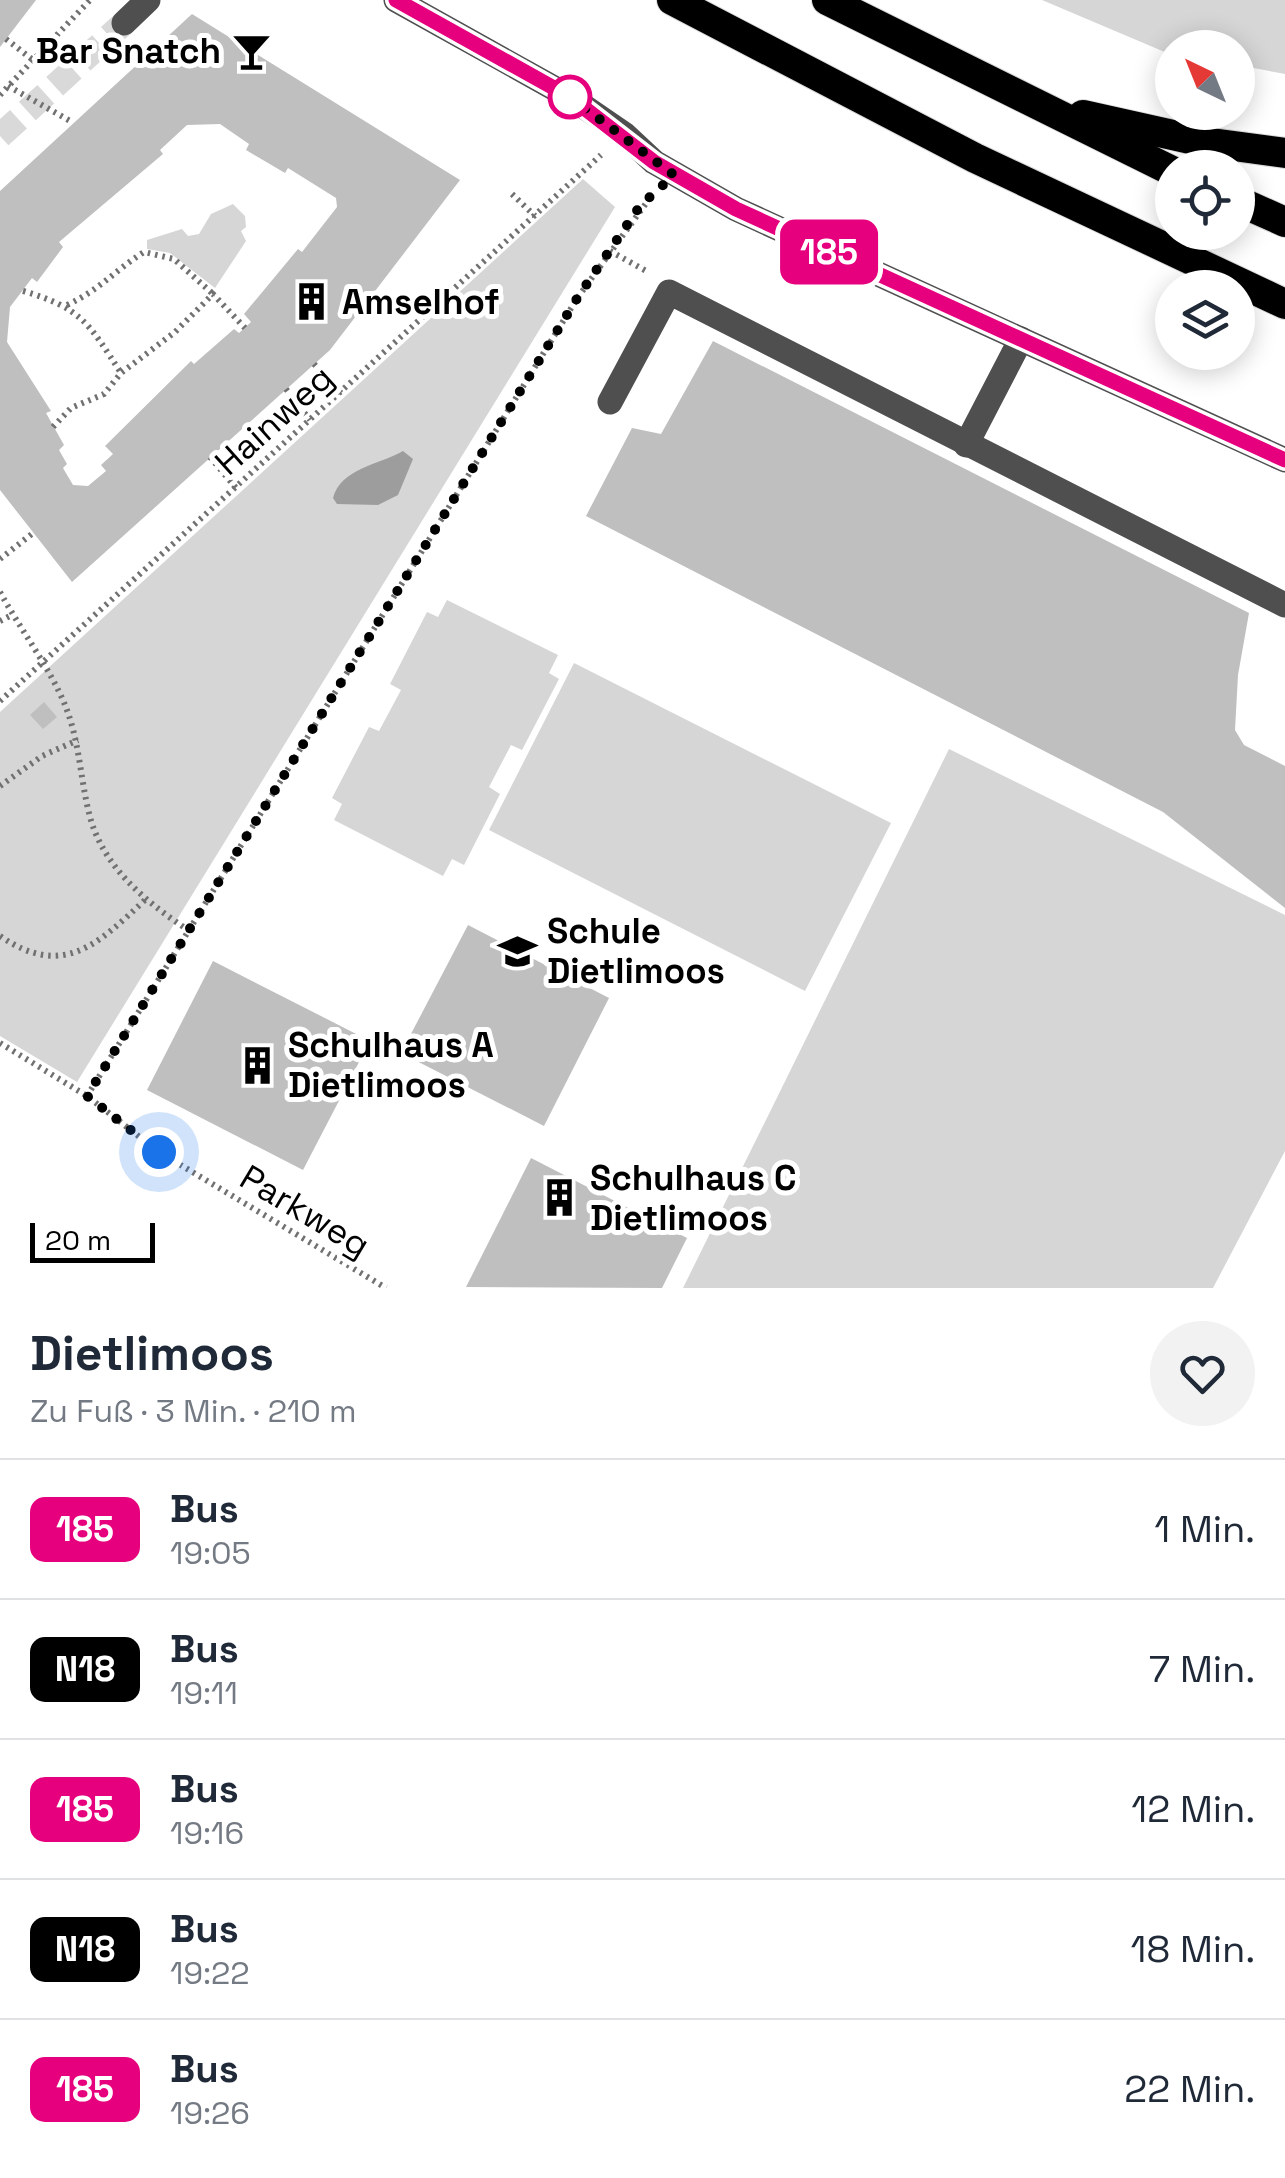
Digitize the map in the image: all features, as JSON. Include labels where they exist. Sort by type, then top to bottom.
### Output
[{"type":"highway","points":[[672,0],[974,158],[1285,304]]},
{"type":"highway","points":[[827,0],[1155,163]]},
{"type":"highway","points":[[1027,102],[1204,142],[1285,153]]},
{"type":"highway","points":[[1255,208],[1285,222]]},
{"type":"street","points":[[124,22],[148,0]]},
{"type":"street","points":[[396,0],[570,97],[674,175],[736,209],[1285,460]]},
{"type":"street","points":[[610,402],[670,292],[1285,605]]},
{"type":"street","points":[[966,444],[1020,340]]},
{"type":"path","points":[[0,95],[90,0]]},
{"type":"path","points":[[6,39],[33,60]]},
{"type":"path","points":[[8,86],[72,122]]},
{"type":"path","name":"Hainweg","points":[[0,702],[624,134]]},
{"type":"path","points":[[87,1096],[578,297],[640,206],[674,175]]},
{"type":"path","points":[[512,194],[534,216]]},
{"type":"path","points":[[68,304],[103,288],[118,269],[144,252],[174,259],[244,328]]},
{"type":"path","points":[[23,291],[68,304],[101,339],[121,373]]},
{"type":"path","points":[[54,427],[70,408],[104,394],[121,373],[213,294]]},
{"type":"path","points":[[314,364],[341,393]]},
{"type":"path","points":[[286,388],[310,420]]},
{"type":"path","points":[[210,457],[236,488]]},
{"type":"path","points":[[0,558],[34,533]]},
{"type":"path","points":[[0,592],[64,700],[78,740],[90,819],[111,864],[146,900],[188,930]]},
{"type":"path","points":[[0,621],[12,614]]},
{"type":"path","points":[[0,786],[42,756],[78,740]]},
{"type":"path","points":[[0,936],[22,951],[49,959],[68,955],[101,939],[146,900]]},
{"type":"path","name":"Parkweg","points":[[0,1042],[87,1096],[159,1152],[386,1288]]},
{"type":"shaded area","points":[[1042,0],[1285,0],[1285,74],[1255,68],[1255,30],[1155,30],[1155,48]]},
{"type":"shaded area","points":[[583,179],[615,207],[77,1082],[0,1036],[0,712]]},
{"type":"shaded area","points":[[233,204],[245,216],[246,227],[241,231],[246,241],[215,288],[170,253],[147,249],[147,240],[182,229],[188,236],[199,234],[211,214]]},
{"type":"shaded area","points":[[403,451],[413,459],[398,495],[378,505],[337,504],[333,498],[344,480]]},
{"type":"shaded area","points":[[447,600],[558,655],[549,673],[559,679],[522,750],[511,745],[489,787],[500,794],[464,865],[452,859],[443,876],[334,820],[342,804],[332,798],[369,727],[379,731],[401,690],[390,684],[427,612],[438,617]]},
{"type":"shaded area","points":[[574,663],[891,823],[805,991],[489,830]]},
{"type":"shaded area","points":[[949,749],[1285,915],[1285,1151],[1213,1288],[683,1288]]},
{"type":"building","points":[[0,0],[36,0],[0,47]]},
{"type":"building","name":"Amselhof","points":[[192,14],[460,180],[330,350],[72,582],[0,490],[0,191]],"holes":[[[220,124],[249,144],[246,150],[285,173],[288,168],[336,198],[337,207],[302,252],[298,249],[244,314],[251,322],[239,333],[234,329],[194,364],[191,361],[105,446],[113,454],[101,465],[106,471],[88,486],[73,485],[63,468],[67,464],[59,450],[64,445],[46,413],[51,411],[7,342],[10,307],[32,278],[37,282],[63,247],[59,242],[163,154],[160,150],[187,125]]]},
{"type":"building","points":[[713,341],[1249,613],[1238,675],[1235,730],[1244,745],[1285,766],[1285,908],[1163,812],[586,516],[632,428],[661,434]]},
{"type":"building","points":[[44,702],[57,717],[43,729],[30,715]]},
{"type":"building","points":[[468,925],[609,998],[544,1126],[401,1053]]},
{"type":"building","name":"Schulhaus A Dietlimoos","points":[[213,961],[370,1041],[303,1170],[147,1090]]},
{"type":"building","name":"Schulhaus C Dietlimoos","points":[[531,1158],[687,1238],[662,1288],[466,1287]]},
{"type":"tunnel","points":[[0,136],[124,23]]},
{"type":"bus line","name":"185","points":[[396,0],[570,97],[624,134],[654,162],[736,209],[1285,460]]},
{"type":"place","name":"Bar Snatch","points":[[251,51]]},
{"type":"place","name":"Amselhof","points":[[312,302]]},
{"type":"place","name":"Schule Dietlimoos","points":[[517,951]]},
{"type":"place","name":"Schulhaus A Dietlimoos","points":[[258,1065]]},
{"type":"place","name":"Schulhaus C Dietlimoos","points":[[560,1198]]},
{"type":"route","points":[[159,1152],[87,1096],[578,297],[640,206],[674,175],[570,97]]}]
